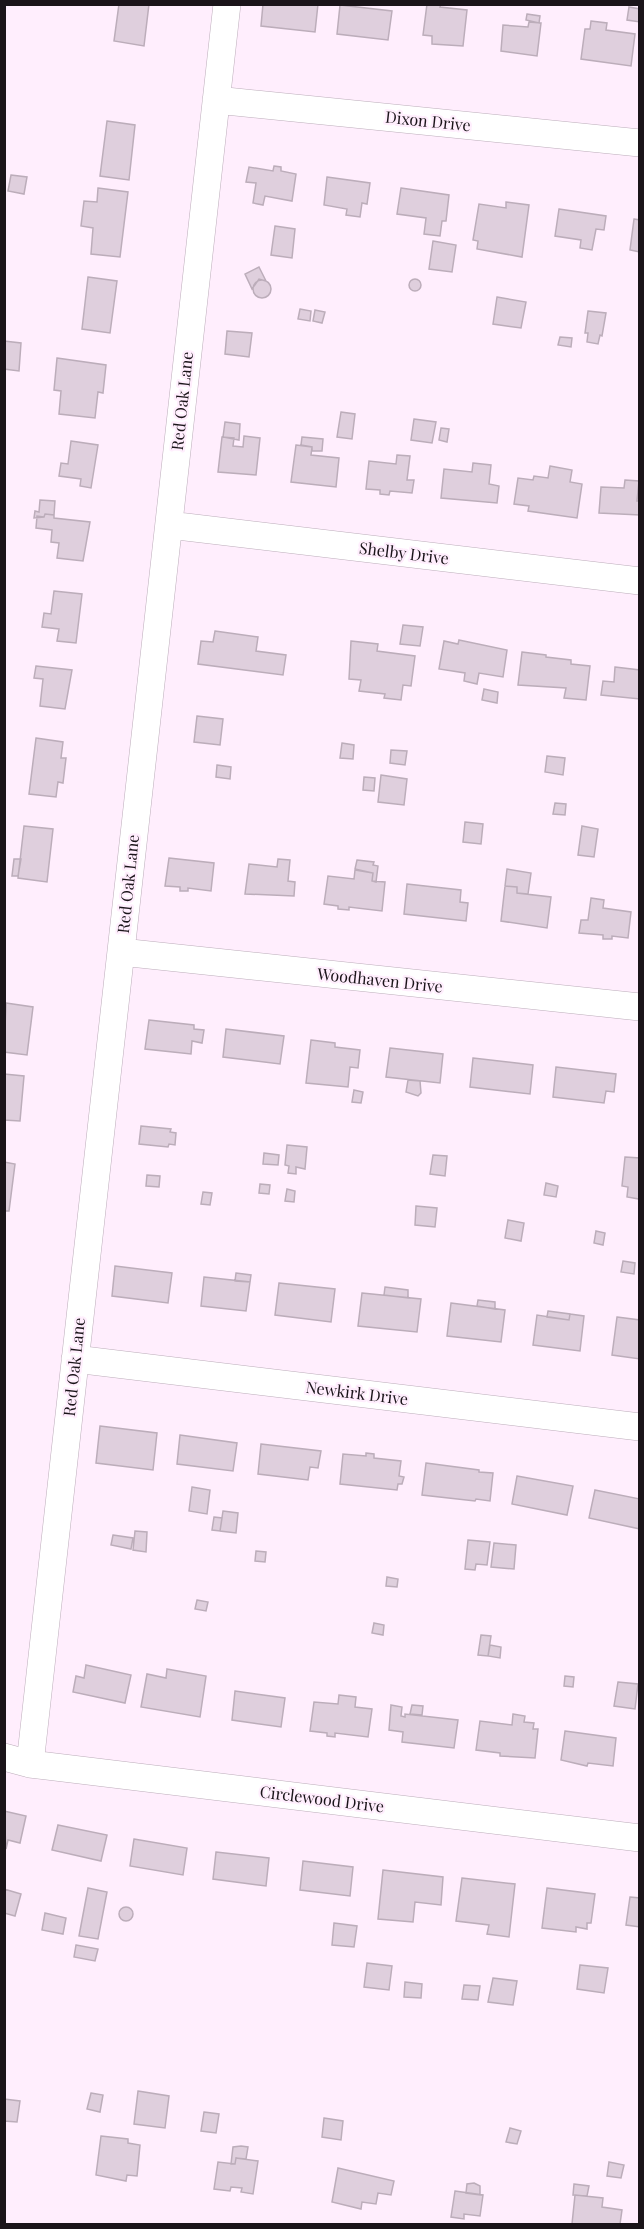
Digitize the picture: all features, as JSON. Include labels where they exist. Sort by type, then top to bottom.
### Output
[{"type":"street","name":"Red Oak Lane","points":[[30,1764],[227,4]]},
{"type":"street","name":"Dixon Drive","points":[[216,100],[639,143]]},
{"type":"street","name":"Shelby Drive","points":[[169,525],[639,581]]},
{"type":"street","name":"Woodhaven Drive","points":[[121,952],[639,1007]]},
{"type":"street","name":"Newkirk Drive","points":[[75,1359],[639,1427]]},
{"type":"street","name":"Circlewood Drive","points":[[4,1757],[30,1764],[639,1838]]},
{"type":"building","points":[[119,4],[149,4],[144,46],[114,41]]},
{"type":"building","points":[[263,4],[318,4],[315,32],[261,26]]},
{"type":"building","points":[[427,4],[441,4],[440,7],[467,10],[463,46],[432,44],[432,36],[423,35]]},
{"type":"building","points":[[340,5],[392,11],[388,40],[337,34]]},
{"type":"building","points":[[629,7],[640,9],[640,22],[627,20]]},
{"type":"building","points":[[527,14],[540,16],[539,23],[526,20]]},
{"type":"building","points":[[591,21],[607,23],[606,30],[635,34],[631,66],[581,59],[585,29],[590,29]]},
{"type":"building","points":[[529,22],[541,23],[537,56],[501,51],[503,25],[528,27]]},
{"type":"building","points":[[107,121],[135,125],[129,180],[100,176]]},
{"type":"building","points":[[274,166],[281,167],[281,171],[296,174],[292,201],[265,196],[263,205],[253,203],[256,183],[246,182],[249,167],[273,171]]},
{"type":"building","points":[[11,175],[27,177],[24,194],[8,191]]},
{"type":"building","points":[[327,177],[370,183],[367,204],[362,203],[360,217],[346,215],[347,209],[324,205]]},
{"type":"building","points":[[98,188],[128,192],[120,257],[91,254],[93,228],[81,226],[84,201],[97,202]]},
{"type":"building","points":[[401,188],[449,195],[446,221],[442,221],[440,236],[424,234],[426,218],[397,214]]},
{"type":"building","points":[[506,202],[529,205],[522,257],[477,249],[478,241],[473,240],[479,204],[506,208]]},
{"type":"building","points":[[559,209],[606,216],[604,230],[596,229],[592,250],[580,248],[581,240],[555,236]]},
{"type":"building","points":[[634,219],[640,220],[640,252],[630,250]]},
{"type":"building","points":[[275,226],[295,229],[292,258],[271,255]]},
{"type":"building","points":[[433,241],[456,245],[452,272],[429,269]]},
{"type":"building","points":[[259,267],[266,281],[259,279],[252,289],[245,274]]},
{"type":"building","points":[[88,277],[117,281],[110,333],[82,329]]},
{"type":"building","points":[[415,279],[421,285],[415,291],[409,285]]},
{"type":"building","points":[[258,280],[266,280],[271,285],[269,296],[258,298],[253,293],[253,285]]},
{"type":"building","points":[[497,297],[526,302],[521,328],[493,324]]},
{"type":"building","points":[[300,309],[311,311],[310,321],[298,319]]},
{"type":"building","points":[[315,310],[325,312],[322,323],[313,321]]},
{"type":"building","points":[[588,311],[606,313],[602,336],[600,335],[598,344],[587,342],[588,333],[585,333]]},
{"type":"building","points":[[227,331],[252,333],[249,357],[225,354]]},
{"type":"building","points":[[560,337],[572,338],[571,347],[558,345]]},
{"type":"building","points":[[4,341],[21,343],[19,371],[4,369]]},
{"type":"building","points":[[57,358],[106,365],[103,393],[98,392],[95,418],[59,414],[61,391],[54,390]]},
{"type":"building","points":[[341,412],[355,414],[352,439],[337,437]]},
{"type":"building","points":[[414,419],[436,422],[432,443],[411,440]]},
{"type":"building","points":[[225,422],[240,424],[239,440],[223,437]]},
{"type":"building","points":[[441,428],[449,429],[447,442],[439,440]]},
{"type":"building","points":[[244,436],[260,438],[256,475],[218,472],[222,437],[234,438],[233,446],[243,447]]},
{"type":"building","points":[[302,437],[323,439],[322,451],[312,451],[312,447],[301,445]]},
{"type":"building","points":[[71,441],[98,445],[91,488],[80,486],[81,479],[59,476],[61,463],[68,464]]},
{"type":"building","points":[[296,445],[312,447],[311,455],[339,458],[336,487],[291,482]]},
{"type":"building","points":[[397,455],[410,456],[407,480],[414,480],[412,493],[390,491],[389,495],[380,494],[380,490],[366,489],[369,461],[396,464]]},
{"type":"building","points":[[473,463],[491,465],[489,484],[499,486],[497,503],[441,498],[444,469],[472,472]]},
{"type":"building","points":[[550,466],[572,470],[570,482],[582,484],[577,518],[528,511],[529,506],[514,504],[518,478],[533,480],[534,476],[548,478]]},
{"type":"building","points":[[625,480],[639,481],[637,501],[640,501],[640,515],[599,513],[601,487],[624,488]]},
{"type":"building","points":[[40,500],[55,501],[54,515],[45,514],[44,517],[34,518],[35,511],[39,512]]},
{"type":"building","points":[[45,514],[54,515],[54,518],[90,522],[83,561],[57,558],[59,543],[51,542],[52,530],[36,528],[37,516],[44,517]]},
{"type":"building","points":[[54,591],[82,594],[76,643],[57,641],[59,629],[42,627],[44,613],[51,614]]},
{"type":"building","points":[[403,625],[423,627],[420,646],[400,644]]},
{"type":"building","points":[[215,631],[258,637],[256,651],[286,655],[283,675],[198,664],[201,641],[213,642]]},
{"type":"building","points":[[459,640],[507,650],[503,677],[479,673],[477,684],[464,681],[465,673],[439,669],[444,641],[458,644]]},
{"type":"building","points":[[351,641],[378,644],[377,651],[415,656],[411,686],[403,685],[401,700],[384,698],[385,694],[359,691],[361,680],[349,679]]},
{"type":"building","points":[[522,652],[571,660],[571,664],[590,666],[586,700],[564,698],[566,688],[518,685]]},
{"type":"building","points":[[36,666],[72,670],[65,709],[40,706],[43,679],[34,678]]},
{"type":"building","points":[[615,667],[640,670],[640,699],[601,695],[603,681],[614,682]]},
{"type":"building","points":[[484,689],[498,692],[497,703],[482,700]]},
{"type":"building","points":[[197,716],[223,719],[220,745],[194,742]]},
{"type":"building","points":[[36,738],[63,742],[61,758],[66,758],[63,783],[58,782],[56,797],[29,794]]},
{"type":"building","points":[[342,743],[354,745],[353,759],[340,758]]},
{"type":"building","points":[[391,750],[407,751],[405,765],[390,763]]},
{"type":"building","points":[[547,756],[565,758],[563,775],[545,772]]},
{"type":"building","points":[[217,765],[231,767],[230,779],[216,777]]},
{"type":"building","points":[[381,775],[407,779],[404,805],[378,802]]},
{"type":"building","points":[[364,777],[375,778],[374,791],[363,790]]},
{"type":"building","points":[[555,803],[566,804],[565,815],[553,814]]},
{"type":"building","points":[[465,822],[483,824],[481,844],[463,842]]},
{"type":"building","points":[[24,826],[53,829],[47,882],[18,878]]},
{"type":"building","points":[[582,826],[598,829],[594,857],[578,855]]},
{"type":"building","points":[[169,858],[214,863],[211,891],[188,888],[188,891],[180,891],[180,887],[165,886]]},
{"type":"building","points":[[14,859],[21,859],[18,876],[12,876]]},
{"type":"building","points":[[278,859],[290,860],[288,881],[295,882],[294,896],[245,894],[249,864],[277,867]]},
{"type":"building","points":[[357,860],[374,862],[373,865],[378,866],[376,882],[372,881],[373,873],[355,869]]},
{"type":"building","points":[[507,869],[531,873],[528,894],[517,893],[517,887],[505,886]]},
{"type":"building","points":[[355,870],[373,873],[372,881],[385,882],[382,911],[349,907],[349,910],[338,909],[338,906],[324,904],[328,876],[354,879]]},
{"type":"building","points":[[407,884],[461,890],[460,902],[468,903],[466,921],[404,914]]},
{"type":"building","points":[[505,886],[517,887],[517,893],[551,897],[547,928],[501,921]]},
{"type":"building","points":[[591,898],[604,900],[603,908],[631,912],[628,938],[612,936],[612,939],[603,939],[603,935],[579,933],[581,920],[588,920]]},
{"type":"building","points":[[6,1003],[33,1007],[27,1055],[4,1052]]},
{"type":"building","points":[[149,1020],[194,1025],[194,1029],[204,1030],[202,1043],[192,1041],[191,1054],[145,1049]]},
{"type":"building","points":[[226,1029],[284,1036],[280,1064],[223,1057]]},
{"type":"building","points":[[311,1040],[335,1043],[335,1047],[360,1050],[358,1068],[350,1067],[348,1087],[306,1083]]},
{"type":"building","points":[[390,1048],[443,1054],[440,1083],[386,1077]]},
{"type":"building","points":[[473,1058],[533,1065],[530,1094],[470,1087]]},
{"type":"building","points":[[556,1067],[616,1074],[614,1092],[606,1091],[604,1103],[553,1097]]},
{"type":"building","points":[[4,1074],[24,1076],[20,1121],[4,1120]]},
{"type":"building","points":[[408,1080],[420,1081],[421,1093],[418,1096],[406,1092]]},
{"type":"building","points":[[354,1090],[363,1092],[361,1103],[352,1102]]},
{"type":"building","points":[[141,1126],[171,1129],[170,1132],[176,1133],[175,1145],[169,1144],[168,1147],[139,1144]]},
{"type":"building","points":[[287,1145],[307,1147],[305,1169],[296,1167],[296,1174],[288,1173],[289,1166],[285,1165]]},
{"type":"building","points":[[264,1153],[279,1155],[278,1165],[263,1164]]},
{"type":"building","points":[[433,1155],[447,1156],[445,1176],[430,1174]]},
{"type":"building","points":[[625,1157],[640,1158],[639,1199],[627,1197],[628,1187],[622,1186]]},
{"type":"building","points":[[4,1162],[15,1164],[9,1211],[4,1211]]},
{"type":"building","points":[[147,1175],[160,1176],[159,1187],[146,1186]]},
{"type":"building","points":[[546,1183],[558,1186],[556,1197],[544,1195]]},
{"type":"building","points":[[260,1184],[270,1185],[269,1194],[259,1193]]},
{"type":"building","points":[[287,1189],[295,1191],[294,1202],[285,1201]]},
{"type":"building","points":[[203,1192],[212,1193],[210,1205],[201,1204]]},
{"type":"building","points":[[416,1206],[437,1208],[435,1227],[415,1225]]},
{"type":"building","points":[[508,1220],[524,1223],[521,1241],[505,1238]]},
{"type":"building","points":[[596,1231],[605,1233],[603,1245],[594,1243]]},
{"type":"building","points":[[623,1261],[635,1263],[634,1274],[621,1272]]},
{"type":"building","points":[[115,1266],[172,1273],[168,1303],[112,1296]]},
{"type":"building","points":[[236,1273],[251,1275],[250,1282],[235,1281]]},
{"type":"building","points":[[204,1277],[250,1282],[246,1311],[201,1306]]},
{"type":"building","points":[[279,1283],[335,1289],[331,1322],[275,1315]]},
{"type":"building","points":[[385,1287],[408,1290],[408,1298],[384,1295]]},
{"type":"building","points":[[362,1293],[421,1299],[417,1332],[358,1326]]},
{"type":"building","points":[[478,1300],[495,1302],[495,1309],[477,1306]]},
{"type":"building","points":[[451,1303],[505,1310],[501,1342],[447,1336]]},
{"type":"building","points":[[548,1311],[570,1314],[569,1320],[547,1317]]},
{"type":"building","points":[[570,1314],[584,1316],[580,1351],[533,1345],[537,1315],[569,1320]]},
{"type":"building","points":[[617,1317],[640,1320],[640,1359],[612,1355]]},
{"type":"building","points":[[100,1426],[157,1433],[153,1470],[96,1463]]},
{"type":"building","points":[[180,1435],[237,1443],[233,1471],[177,1464]]},
{"type":"building","points":[[261,1444],[321,1451],[318,1468],[310,1467],[308,1480],[258,1474]]},
{"type":"building","points":[[366,1453],[374,1454],[374,1458],[401,1461],[399,1476],[404,1477],[402,1484],[398,1484],[397,1490],[340,1484],[343,1454],[366,1456]]},
{"type":"building","points":[[426,1463],[493,1473],[490,1501],[422,1495]]},
{"type":"building","points":[[517,1476],[573,1486],[567,1515],[512,1504]]},
{"type":"building","points":[[192,1487],[210,1490],[207,1514],[189,1511]]},
{"type":"building","points":[[595,1490],[640,1499],[640,1529],[589,1518]]},
{"type":"building","points":[[223,1511],[238,1513],[236,1533],[220,1531]]},
{"type":"building","points":[[214,1517],[222,1518],[220,1531],[212,1530]]},
{"type":"building","points":[[135,1531],[147,1532],[146,1552],[133,1550]]},
{"type":"building","points":[[113,1535],[133,1538],[131,1549],[111,1545]]},
{"type":"building","points":[[468,1540],[490,1542],[487,1565],[476,1564],[475,1570],[465,1569]]},
{"type":"building","points":[[494,1543],[516,1545],[514,1569],[491,1567]]},
{"type":"building","points":[[256,1551],[266,1552],[265,1562],[255,1561]]},
{"type":"building","points":[[387,1577],[398,1579],[397,1587],[386,1586]]},
{"type":"building","points":[[197,1600],[208,1602],[206,1611],[195,1609]]},
{"type":"building","points":[[374,1623],[384,1625],[383,1635],[372,1633]]},
{"type":"building","points":[[481,1635],[491,1636],[488,1656],[478,1655]]},
{"type":"building","points":[[490,1645],[501,1647],[500,1658],[488,1656]]},
{"type":"building","points":[[86,1665],[131,1675],[125,1703],[73,1692],[76,1676],[84,1678]]},
{"type":"building","points":[[167,1669],[206,1676],[200,1717],[141,1707],[147,1674],[166,1678]]},
{"type":"building","points":[[565,1676],[574,1677],[573,1687],[564,1686]]},
{"type":"building","points":[[618,1682],[638,1684],[635,1709],[614,1706]]},
{"type":"building","points":[[235,1691],[285,1698],[281,1727],[232,1720]]},
{"type":"building","points":[[339,1695],[356,1697],[355,1707],[372,1709],[368,1737],[335,1733],[335,1737],[327,1736],[327,1733],[310,1731],[314,1702],[338,1704]]},
{"type":"building","points":[[391,1705],[402,1707],[401,1716],[405,1717],[405,1714],[458,1720],[454,1748],[402,1742],[403,1732],[389,1730]]},
{"type":"building","points":[[412,1705],[423,1706],[422,1715],[410,1714]]},
{"type":"building","points":[[513,1714],[525,1716],[524,1722],[534,1723],[533,1729],[538,1729],[535,1758],[500,1756],[500,1753],[476,1750],[480,1721],[512,1725]]},
{"type":"building","points":[[565,1731],[616,1738],[613,1766],[588,1763],[587,1766],[561,1760]]},
{"type":"building","points":[[4,1811],[26,1816],[20,1843],[8,1840],[6,1849]]},
{"type":"building","points":[[58,1825],[107,1835],[101,1861],[52,1850]]},
{"type":"building","points":[[134,1839],[187,1848],[183,1875],[130,1866]]},
{"type":"building","points":[[216,1852],[269,1858],[266,1886],[213,1879]]},
{"type":"building","points":[[303,1861],[353,1867],[350,1896],[300,1890]]},
{"type":"building","points":[[383,1870],[443,1877],[441,1905],[415,1902],[413,1922],[378,1919]]},
{"type":"building","points":[[462,1878],[515,1884],[509,1937],[487,1934],[489,1925],[456,1921]]},
{"type":"building","points":[[88,1888],[107,1892],[98,1939],[79,1936]]},
{"type":"building","points":[[547,1888],[595,1894],[591,1923],[587,1923],[587,1929],[576,1927],[576,1932],[542,1928]]},
{"type":"building","points":[[4,1889],[21,1894],[15,1916],[4,1913]]},
{"type":"building","points":[[630,1897],[640,1898],[640,1927],[626,1925]]},
{"type":"building","points":[[126,1907],[131,1909],[133,1914],[131,1919],[126,1921],[121,1919],[119,1914],[121,1909]]},
{"type":"building","points":[[45,1913],[66,1918],[63,1934],[42,1930]]},
{"type":"building","points":[[334,1923],[357,1926],[354,1947],[332,1945]]},
{"type":"building","points":[[76,1945],[98,1949],[95,1961],[74,1957]]},
{"type":"building","points":[[367,1963],[392,1966],[389,1990],[364,1987]]},
{"type":"building","points":[[580,1965],[608,1968],[604,1993],[577,1989]]},
{"type":"building","points":[[493,1978],[517,1981],[513,2005],[488,2002]]},
{"type":"building","points":[[405,1982],[422,1984],[421,1998],[404,1997]]},
{"type":"building","points":[[464,1985],[480,1986],[478,2000],[462,1999]]},
{"type":"building","points":[[138,2091],[169,2096],[165,2128],[134,2124]]},
{"type":"building","points":[[91,2093],[103,2095],[100,2112],[87,2109]]},
{"type":"building","points":[[4,2099],[20,2101],[17,2122],[4,2121]]},
{"type":"building","points":[[204,2112],[219,2114],[216,2133],[201,2131]]},
{"type":"building","points":[[324,2118],[343,2121],[341,2140],[322,2137]]},
{"type":"building","points":[[510,2128],[521,2131],[517,2144],[506,2142]]},
{"type":"building","points":[[101,2136],[128,2139],[128,2143],[140,2145],[137,2176],[127,2175],[126,2181],[96,2175]]},
{"type":"building","points":[[233,2147],[248,2147],[246,2159],[236,2158],[235,2164],[231,2164]]},
{"type":"building","points":[[236,2158],[258,2161],[253,2194],[241,2192],[242,2188],[231,2187],[230,2191],[214,2189],[218,2162],[235,2164]]},
{"type":"building","points":[[609,2162],[624,2165],[621,2178],[607,2176]]},
{"type":"building","points":[[338,2168],[394,2181],[391,2195],[378,2193],[376,2204],[362,2202],[361,2209],[332,2202]]},
{"type":"building","points":[[474,2183],[480,2186],[480,2195],[466,2193],[467,2184]]},
{"type":"building","points":[[574,2184],[589,2186],[587,2196],[573,2195]]},
{"type":"building","points":[[455,2191],[483,2195],[480,2216],[464,2214],[464,2219],[451,2217]]},
{"type":"building","points":[[575,2195],[603,2198],[602,2207],[622,2210],[620,2224],[572,2224]]}]
